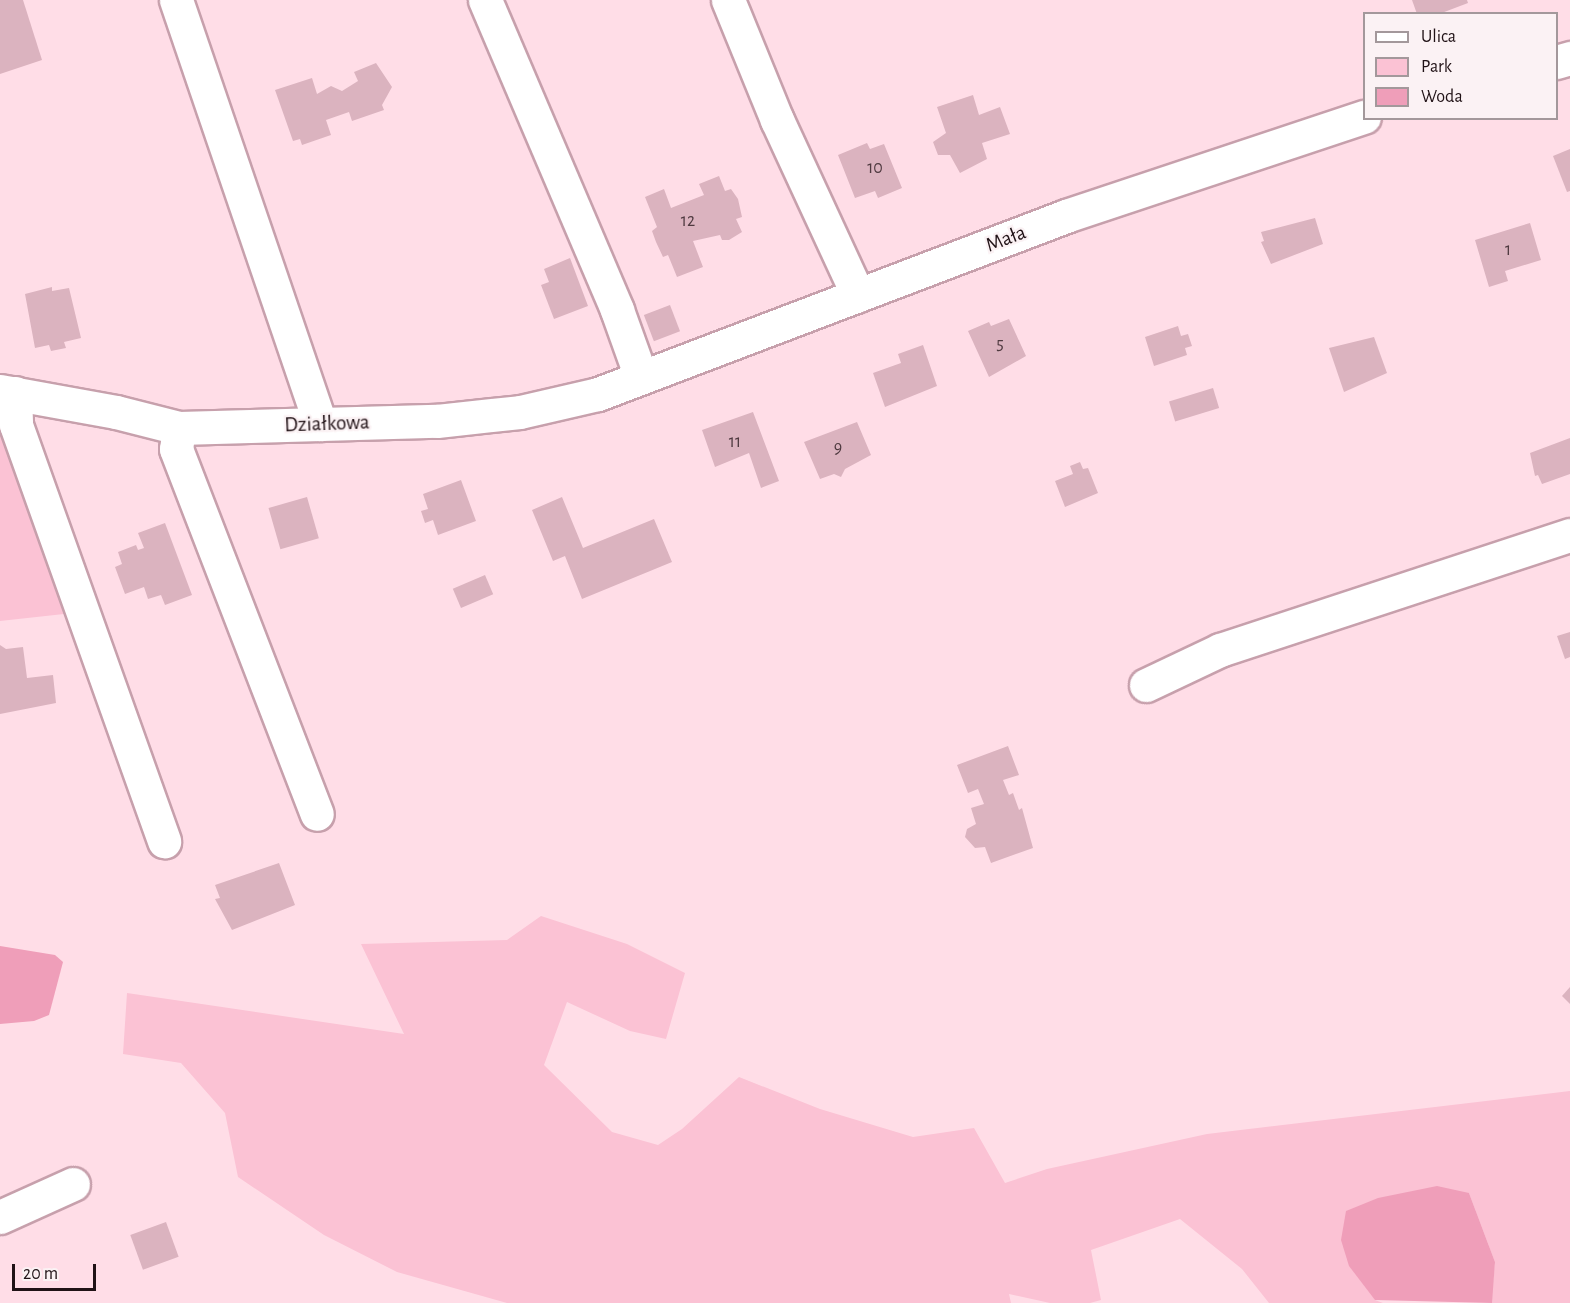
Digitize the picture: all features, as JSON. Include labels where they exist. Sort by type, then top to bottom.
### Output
[{"type":"street","points":[[176,0],[320,424]]},
{"type":"street","points":[[485,0],[646,375]]},
{"type":"street","points":[[728,0],[777,120],[858,295]]},
{"type":"street","name":"Mała","points":[[646,375],[1066,216],[1363,118]]},
{"type":"street","name":"Działkowa","points":[[4,389],[116,411],[179,428],[437,421],[520,412],[598,394],[646,375]]},
{"type":"street","points":[[4,389],[164,841]]},
{"type":"street","points":[[179,428],[176,449],[317,814]]},
{"type":"street","points":[[1146,685],[1220,650],[1570,535]]},
{"type":"street","points":[[0,1217],[73,1185]]},
{"type":"green space","points":[[0,421],[73,613],[0,621]]},
{"type":"green space","points":[[541,916],[627,944],[685,973],[666,1039],[630,1031],[567,1002],[544,1065],[612,1132],[658,1145],[682,1129],[739,1077],[820,1109],[913,1137],[974,1128],[1005,1183],[1047,1169],[1207,1134],[1570,1091],[1570,1303],[1491,1303],[1495,1262],[1469,1193],[1375,1300],[1383,1303],[1269,1303],[1242,1269],[1180,1219],[1091,1250],[1101,1300],[1090,1303],[1050,1303],[1009,1294],[1011,1303],[507,1303],[397,1272],[324,1235],[238,1177],[225,1113],[181,1063],[123,1054],[127,993],[404,1034],[361,944],[507,940]]},
{"type":"water","points":[[0,946],[55,955],[63,962],[49,1015],[34,1021],[0,1024]]},
{"type":"water","points":[[1437,1186],[1469,1193],[1495,1262],[1492,1303],[1375,1300],[1349,1266],[1341,1240],[1346,1211],[1378,1198]]},
{"type":"building","points":[[0,0],[23,0],[42,60],[0,74]]},
{"type":"building","points":[[1412,0],[1467,0],[1468,3],[1444,12],[1416,12]]},
{"type":"building","points":[[376,63],[392,87],[382,105],[384,110],[352,121],[349,112],[326,120],[331,135],[302,145],[300,139],[293,141],[275,90],[312,78],[317,94],[331,86],[342,91],[358,81],[354,72]]},
{"type":"building","points":[[973,95],[979,115],[1000,107],[1010,134],[982,143],[987,159],[960,173],[950,155],[938,155],[933,142],[946,133],[937,107]]},
{"type":"building","points":[[867,143],[870,149],[884,144],[902,188],[878,198],[875,191],[855,198],[838,155]]},
{"type":"building","points":[[1570,149],[1570,191],[1567,192],[1553,156]]},
{"type":"building","points":[[719,176],[725,191],[731,189],[738,199],[742,217],[736,219],[742,232],[729,240],[722,240],[720,235],[693,241],[703,267],[677,277],[668,255],[663,257],[656,242],[652,231],[657,227],[645,197],[664,189],[671,208],[704,195],[699,184]]},
{"type":"building","points":[[1315,218],[1323,244],[1271,264],[1261,242],[1264,241],[1261,232]]},
{"type":"building","points":[[1530,223],[1541,260],[1505,271],[1508,281],[1489,287],[1475,240]]},
{"type":"building","points":[[570,258],[588,306],[554,319],[541,285],[549,282],[544,269]]},
{"type":"building","points":[[52,287],[52,291],[69,288],[81,338],[64,342],[66,348],[51,351],[49,345],[35,348],[25,294]]},
{"type":"building","points":[[670,305],[680,331],[654,341],[644,315]]},
{"type":"building","points":[[1009,319],[1026,356],[989,377],[968,331],[989,322],[991,326]]},
{"type":"building","points":[[1178,326],[1181,336],[1188,334],[1192,346],[1185,348],[1187,355],[1154,366],[1145,337]]},
{"type":"building","points":[[1374,337],[1387,373],[1344,392],[1329,348]]},
{"type":"building","points":[[923,345],[937,386],[885,407],[873,373],[901,363],[898,354]]},
{"type":"building","points":[[1213,388],[1219,408],[1175,422],[1169,401]]},
{"type":"building","points":[[753,412],[779,481],[761,488],[749,453],[715,467],[702,430]]},
{"type":"building","points":[[857,422],[871,455],[845,469],[841,477],[834,474],[820,479],[804,442]]},
{"type":"building","points":[[1570,438],[1570,474],[1542,484],[1538,475],[1535,476],[1530,453]]},
{"type":"building","points":[[1080,462],[1083,469],[1088,468],[1098,493],[1065,507],[1055,481],[1073,474],[1070,466]]},
{"type":"building","points":[[461,480],[476,521],[438,535],[433,520],[425,523],[421,511],[428,509],[423,494]]},
{"type":"building","points":[[307,497],[319,538],[280,549],[269,508]]},
{"type":"building","points":[[562,497],[583,548],[654,519],[672,562],[582,599],[565,556],[553,561],[532,510]]},
{"type":"building","points":[[165,523],[192,595],[165,605],[161,595],[148,599],[144,587],[125,594],[115,567],[122,564],[118,552],[136,545],[138,550],[144,548],[138,533]]},
{"type":"building","points":[[485,575],[493,594],[461,608],[453,589]]},
{"type":"building","points":[[1570,632],[1570,657],[1565,659],[1557,636]]},
{"type":"building","points":[[0,645],[6,649],[23,647],[27,678],[53,675],[56,703],[0,714]]},
{"type":"building","points":[[1008,746],[1019,775],[1003,780],[1009,795],[1013,793],[1019,810],[1022,808],[1033,848],[991,863],[985,847],[975,848],[965,837],[967,829],[976,824],[971,808],[984,804],[978,789],[968,793],[957,765]]},
{"type":"building","points":[[279,863],[295,905],[232,930],[215,899],[220,898],[215,885]]},
{"type":"building","points":[[1570,987],[1570,1004],[1562,996]]},
{"type":"building","points":[[166,1222],[179,1257],[143,1270],[130,1235]]}]
